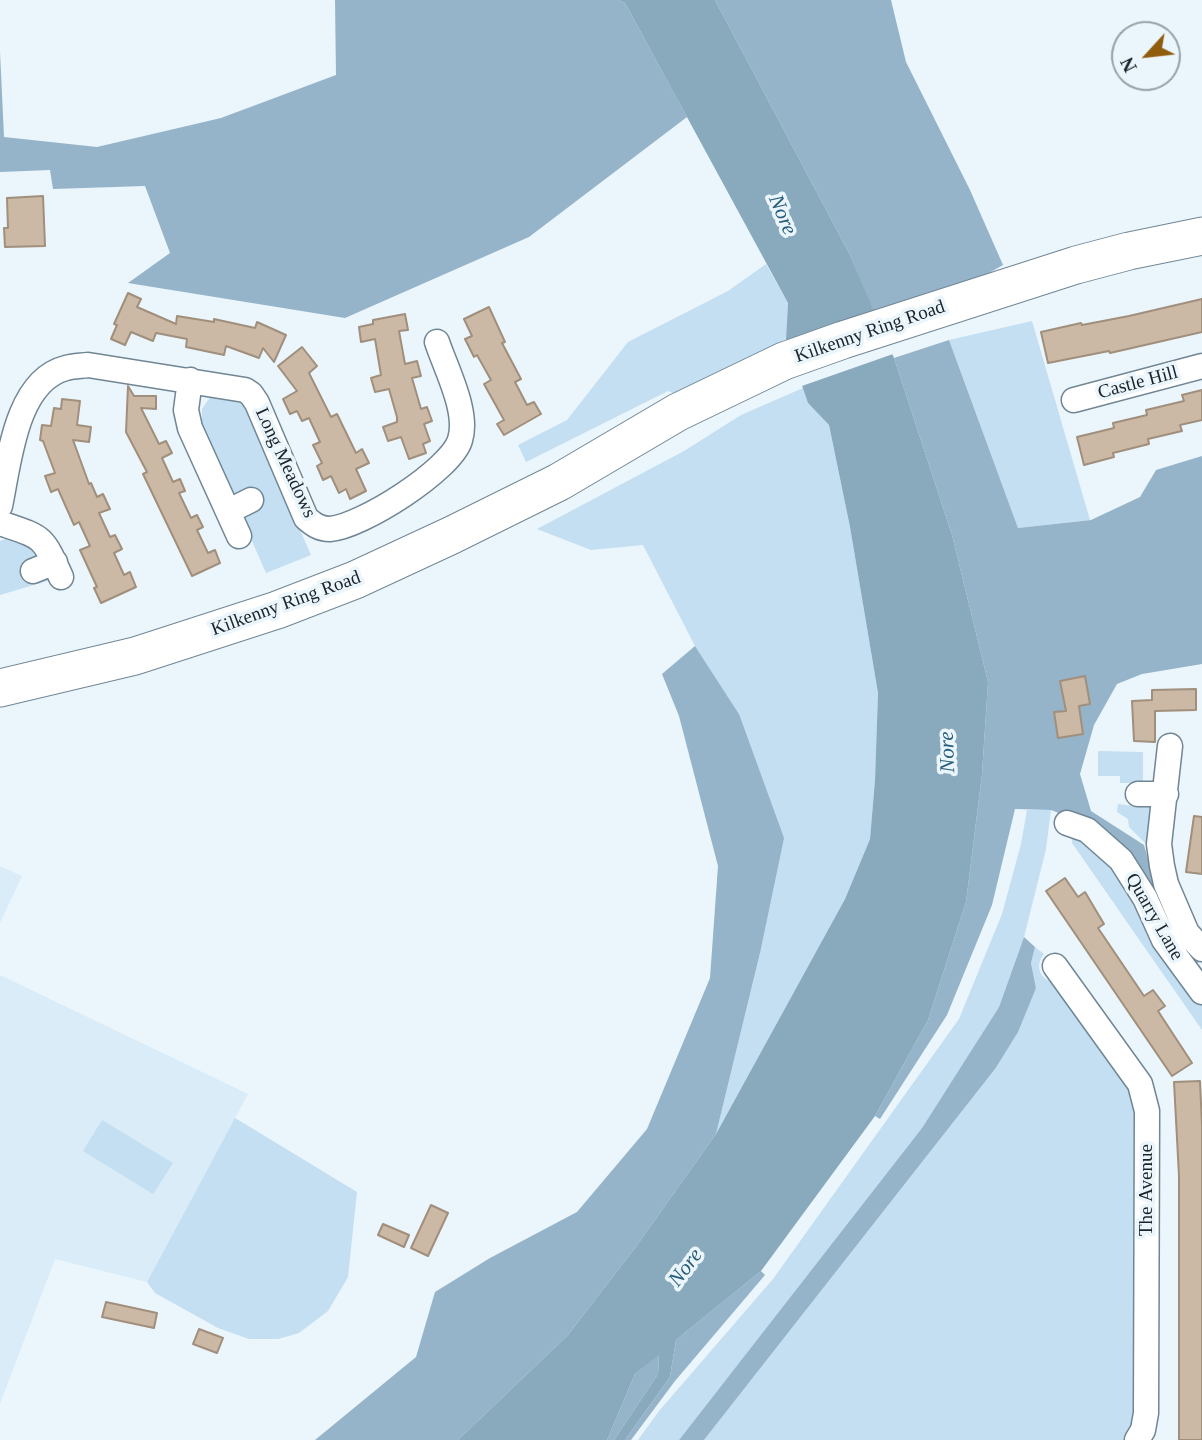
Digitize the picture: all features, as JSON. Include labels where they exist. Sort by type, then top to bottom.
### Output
[{"type":"highway","name":"Kilkenny Ring Road","points":[[0,688],[135,656],[277,610],[355,580],[452,536],[559,482],[648,449],[682,421],[784,361],[1025,291],[1129,251],[1202,236]]},
{"type":"highway","name":"Kilkenny Ring Road","points":[[1025,291],[1202,257]]},
{"type":"street","name":"Long Meadows","points":[[0,506],[21,412],[44,379],[64,368],[88,365],[233,387],[251,394],[306,518],[316,526],[328,529],[342,526],[424,482],[452,456],[460,441],[463,424],[461,409],[437,342]]},
{"type":"street","name":"Castle Hill","points":[[1073,398],[1202,366]]},
{"type":"street","points":[[190,380],[186,410],[190,428],[240,505],[239,537]]},
{"type":"street","points":[[0,523],[38,536],[47,545],[50,570]]},
{"type":"street","points":[[1170,746],[1159,844],[1161,866],[1187,933],[1202,949]]},
{"type":"street","points":[[1138,794],[1166,794]]},
{"type":"street","name":"Quarry Lane","points":[[1067,823],[1087,830],[1121,860],[1145,898],[1164,940],[1202,992]]},
{"type":"street","name":"The Avenue","points":[[1055,966],[1140,1084],[1147,1111],[1146,1413],[1143,1430],[1137,1440]]},
{"type":"shaded area","points":[[335,0],[618,0],[625,3],[687,117],[529,237],[345,318],[128,283],[170,253],[145,186],[53,189],[50,170],[0,172],[0,52],[4,137],[97,147],[221,118],[336,75]]},
{"type":"shaded area","points":[[715,0],[891,0],[906,62],[970,190],[1003,265],[975,281],[874,313],[850,255]]},
{"type":"shaded area","points":[[766,264],[788,303],[786,339],[678,395],[668,391],[526,462],[518,445],[567,420],[628,342],[728,291]]},
{"type":"shaded area","points":[[1032,321],[1090,520],[1018,528],[949,340]]},
{"type":"shaded area","points":[[949,340],[1018,528],[1091,520],[1140,497],[1156,470],[1202,456],[1202,664],[1142,674],[1117,684],[1094,725],[1080,774],[1091,811],[1144,845],[1170,924],[1178,939],[1199,960],[1195,968],[1087,824],[1051,810],[1015,809],[992,905],[947,1015],[880,1119],[875,1116],[928,1020],[966,902],[982,774],[988,682],[952,535],[894,358]]},
{"type":"shaded area","points":[[803,388],[808,403],[829,425],[850,527],[878,693],[870,839],[845,899],[716,1134],[760,953],[739,714],[695,646],[643,545],[591,550],[537,529],[684,451],[741,415]]},
{"type":"shaded area","points":[[211,396],[240,399],[248,410],[311,555],[266,573],[202,427],[202,409]]},
{"type":"shaded area","points":[[9,537],[36,543],[45,577],[54,579],[0,595],[0,541]]},
{"type":"shaded area","points":[[695,646],[739,714],[784,838],[760,953],[716,1134],[635,1248],[568,1335],[458,1440],[315,1440],[416,1357],[435,1292],[490,1258],[577,1212],[647,1129],[710,978],[718,866],[679,716],[662,674]]},
{"type":"shaded area","points":[[1098,751],[1143,752],[1143,783],[1120,783],[1120,776],[1098,776]]},
{"type":"shaded area","points":[[1134,802],[1152,804],[1147,845],[1129,827],[1128,819],[1117,812],[1118,804],[1133,806]]},
{"type":"shaded area","points":[[1027,810],[1051,810],[1046,849],[1024,937],[999,1007],[922,1128],[679,1440],[638,1440],[659,1411],[773,1279],[959,1019],[1002,914],[1021,844]]},
{"type":"shaded area","points":[[1071,832],[1107,852],[1202,1001],[1202,1030],[1072,843]]},
{"type":"shaded area","points":[[0,866],[22,876],[0,923]]},
{"type":"shaded area","points":[[1024,937],[1035,947],[1031,963],[1036,988],[1018,1032],[995,1069],[704,1440],[679,1440],[922,1128],[999,1007]]},
{"type":"shaded area","points":[[1035,947],[1044,954],[1039,963],[1040,972],[1046,979],[1056,982],[1135,1091],[1139,1412],[1130,1440],[704,1440],[995,1069],[1036,988],[1031,963]]},
{"type":"shaded area","points":[[0,975],[248,1094],[147,1282],[55,1259],[0,1404]]},
{"type":"shaded area","points":[[235,1118],[357,1192],[348,1277],[328,1311],[299,1333],[278,1339],[249,1339],[218,1328],[155,1293],[147,1282]]},
{"type":"shaded area","points":[[102,1120],[173,1163],[153,1194],[83,1151]]},
{"type":"shaded area","points":[[761,1271],[765,1275],[675,1381],[631,1440],[625,1440],[670,1377],[676,1340]]},
{"type":"shaded area","points":[[659,1354],[658,1374],[614,1440],[607,1440],[635,1374]]},
{"type":"water","name":"Nore","points":[[618,0],[715,0],[850,255],[894,358],[952,535],[988,682],[982,774],[966,902],[928,1020],[875,1116],[761,1271],[676,1340],[670,1377],[625,1440],[614,1440],[658,1374],[659,1355],[635,1374],[607,1440],[458,1440],[568,1335],[635,1248],[716,1134],[845,899],[870,839],[878,693],[850,527],[829,425],[808,403],[786,339],[788,303],[625,3]]},
{"type":"pier","points":[[878,313],[896,353],[799,387],[784,346]]},
{"type":"building","points":[[43,196],[45,246],[5,247],[4,228],[8,228],[7,198]]},
{"type":"building","points":[[128,293],[141,299],[137,307],[176,324],[177,316],[214,322],[214,319],[255,328],[257,322],[286,335],[274,362],[263,348],[259,358],[226,346],[224,355],[186,347],[187,339],[156,333],[153,341],[131,332],[125,345],[111,339],[117,325],[114,324]]},
{"type":"building","points":[[1202,299],[1202,332],[1110,353],[1109,351],[1048,363],[1041,332]]},
{"type":"building","points":[[489,307],[505,342],[502,343],[521,379],[515,382],[527,405],[534,402],[541,414],[504,435],[497,424],[504,420],[484,384],[491,380],[465,339],[472,336],[464,319]]},
{"type":"building","points":[[405,314],[408,330],[399,331],[405,364],[417,361],[421,376],[412,378],[421,409],[427,407],[432,421],[424,424],[430,441],[423,444],[426,453],[409,459],[401,437],[388,441],[383,427],[397,422],[397,417],[389,389],[375,392],[371,378],[381,375],[375,339],[361,342],[359,327],[373,324],[373,320]]},
{"type":"building","points":[[302,347],[317,366],[309,373],[331,417],[337,414],[356,453],[362,449],[369,463],[356,469],[366,491],[350,499],[346,489],[339,493],[331,476],[323,480],[317,466],[322,463],[313,445],[320,442],[309,418],[302,421],[297,411],[290,414],[283,399],[297,391],[278,366]]},
{"type":"building","points":[[128,386],[134,396],[156,396],[156,409],[141,408],[159,444],[166,441],[172,453],[162,458],[173,482],[180,479],[185,491],[179,493],[191,518],[197,515],[203,527],[197,530],[208,553],[215,550],[220,563],[192,576],[143,474],[147,472],[126,432]]},
{"type":"building","points":[[1202,390],[1202,420],[1180,425],[1182,431],[1148,439],[1149,444],[1113,453],[1114,457],[1084,465],[1077,437],[1114,428],[1113,423],[1147,415],[1146,410],[1184,401],[1182,395]]},
{"type":"building","points":[[62,399],[80,401],[77,425],[91,427],[89,442],[73,440],[89,484],[91,483],[97,497],[103,494],[110,509],[99,513],[110,537],[115,535],[122,549],[114,553],[124,575],[130,572],[136,587],[101,603],[94,588],[97,587],[80,550],[90,546],[79,522],[74,525],[58,489],[51,492],[45,476],[55,473],[43,441],[40,440],[42,425],[51,426],[54,408],[61,409]]},
{"type":"building","points":[[1085,676],[1090,704],[1079,706],[1083,734],[1058,738],[1054,712],[1066,711],[1060,681]]},
{"type":"building","points":[[1196,689],[1196,710],[1155,711],[1155,742],[1134,741],[1132,701],[1152,700],[1152,690]]},
{"type":"building","points":[[1194,816],[1202,817],[1202,874],[1186,872]]},
{"type":"building","points":[[1065,878],[1078,897],[1085,892],[1104,924],[1098,928],[1144,996],[1153,990],[1165,1006],[1158,1011],[1192,1063],[1172,1076],[1046,891]]},
{"type":"building","points":[[1200,1081],[1202,1440],[1179,1440],[1179,1176],[1174,1082]]},
{"type":"building","points":[[431,1205],[448,1213],[428,1256],[411,1248]]},
{"type":"building","points":[[383,1224],[409,1235],[404,1247],[378,1235]]},
{"type":"building","points":[[106,1302],[157,1313],[154,1328],[102,1317]]},
{"type":"building","points":[[199,1329],[223,1338],[217,1353],[193,1344]]}]
